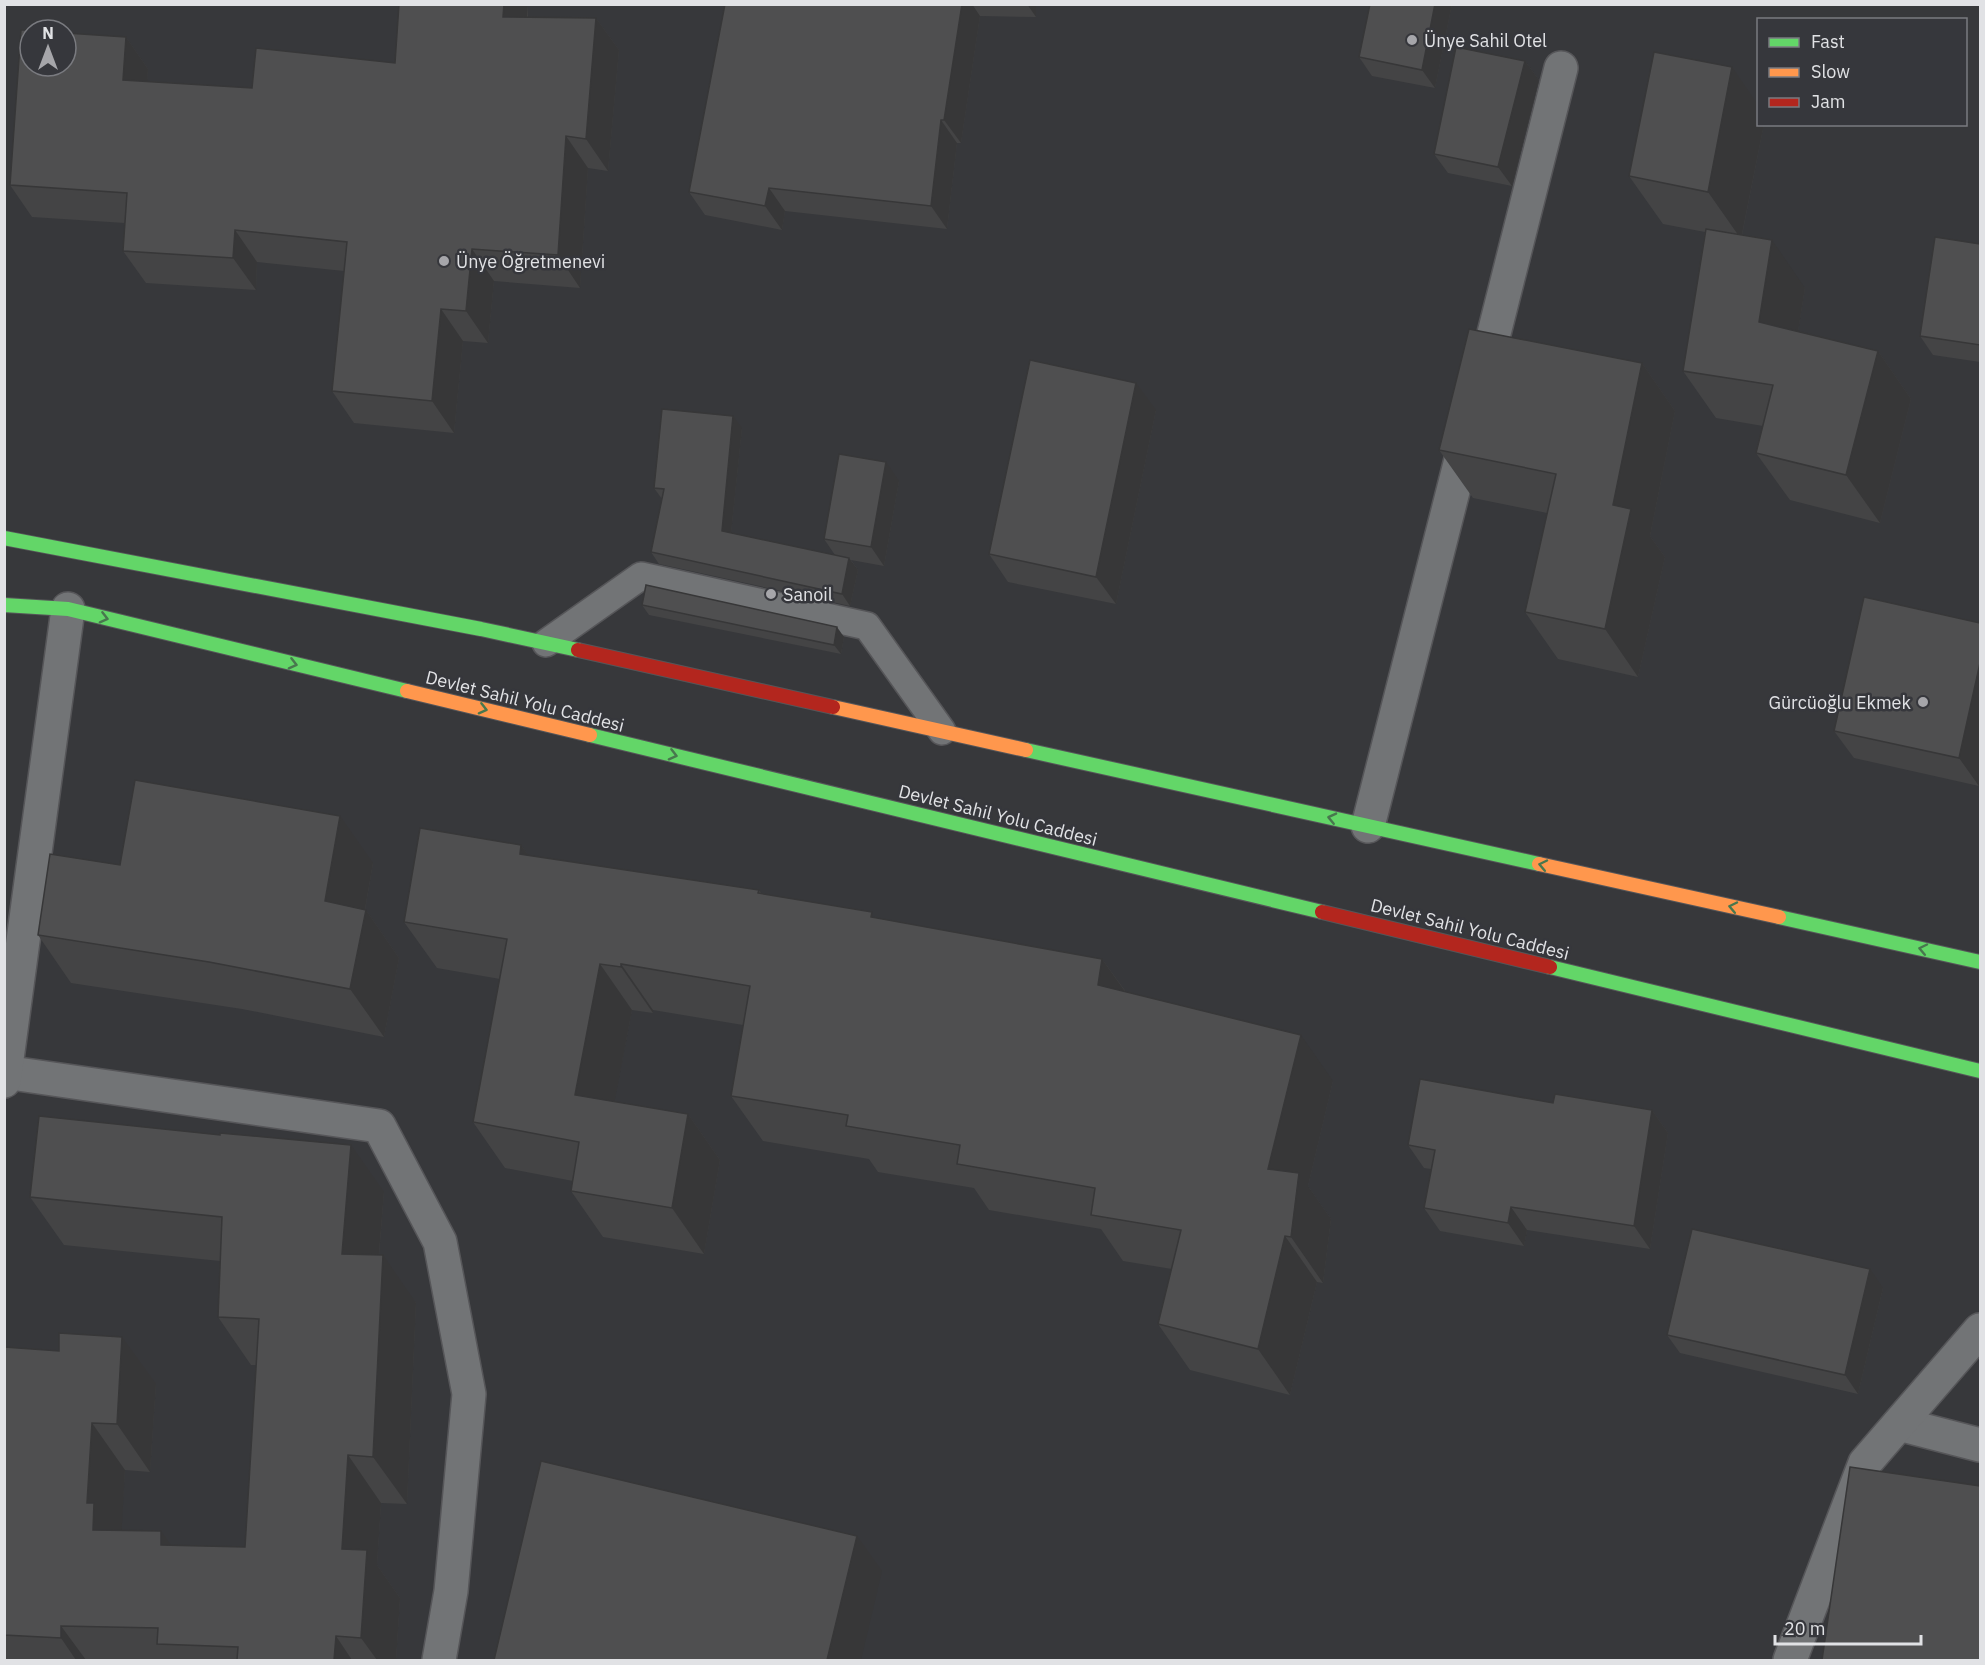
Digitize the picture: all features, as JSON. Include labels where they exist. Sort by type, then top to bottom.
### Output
[{"type":"main road","points":[[4,538],[546,643],[1980,962]]},
{"type":"main road","name":"Devlet Sahil Yolu Caddesi","points":[[4,606],[68,609],[1980,1071]]},
{"type":"street","points":[[1368,826],[1561,68]]},
{"type":"street","points":[[68,609],[5,1075],[379,1126],[440,1242],[470,1394],[451,1590],[439,1660]]},
{"type":"street","points":[[1790,1660],[1864,1463],[1980,1330]]},
{"type":"street","points":[[1899,1424],[1980,1445]]},
{"type":"lane","points":[[546,643],[641,576],[867,626],[942,731]]},
{"type":"building","points":[[399,4],[504,4],[503,17],[596,18],[586,139],[566,136],[558,255],[472,249],[466,311],[441,309],[432,401],[332,391],[347,242],[235,230],[233,258],[123,251],[127,193],[10,185],[18,72],[18,78],[78,78],[78,34],[126,37],[123,80],[252,88],[256,48],[395,63]]},
{"type":"building","points":[[725,4],[962,4],[944,120],[941,120],[931,206],[769,188],[765,206],[689,192]]},
{"type":"building","points":[[1370,4],[1435,4],[1422,70],[1359,57]]},
{"type":"building","points":[[1456,47],[1525,61],[1498,167],[1434,154]]},
{"type":"building","points":[[1654,52],[1732,67],[1708,192],[1629,176]]},
{"type":"building","points":[[1706,229],[1772,240],[1759,322],[1878,351],[1846,475],[1756,453],[1773,385],[1683,371]]},
{"type":"building","points":[[1935,237],[1980,244],[1980,345],[1920,336]]},
{"type":"building","points":[[1469,329],[1642,363],[1613,505],[1631,509],[1605,629],[1525,612],[1556,474],[1439,450]]},
{"type":"building","points":[[1030,360],[1136,383],[1096,577],[989,554]]},
{"type":"building","points":[[662,409],[733,416],[722,531],[849,558],[842,594],[651,552],[664,489],[654,488]]},
{"type":"building","points":[[839,454],[886,462],[871,547],[824,539]]},
{"type":"building","points":[[646,585],[837,627],[834,645],[642,605]]},
{"type":"building","name":"Gürcüoğlu Ekmek","points":[[1864,597],[1980,623],[1980,663],[1959,758],[1834,731]]},
{"type":"building","points":[[135,780],[340,816],[325,901],[366,910],[350,989],[209,962],[38,935],[50,854],[120,865]]},
{"type":"building","points":[[420,828],[521,845],[520,854],[759,890],[758,893],[872,912],[871,917],[1102,959],[1098,985],[1301,1035],[1268,1169],[1299,1173],[1291,1237],[1285,1236],[1258,1349],[1158,1324],[1181,1230],[1091,1215],[1095,1188],[957,1164],[960,1145],[846,1126],[848,1115],[731,1096],[750,986],[621,964],[621,967],[600,964],[575,1095],[688,1114],[672,1208],[571,1191],[579,1142],[473,1122],[507,939],[404,922]]},
{"type":"building","points":[[1420,1079],[1553,1103],[1555,1094],[1652,1110],[1634,1226],[1511,1207],[1508,1223],[1424,1208],[1435,1150],[1408,1145]]},
{"type":"building","points":[[39,1116],[220,1135],[220,1133],[351,1145],[342,1254],[383,1255],[373,1457],[348,1455],[342,1549],[367,1550],[361,1638],[336,1636],[334,1660],[237,1660],[238,1647],[157,1644],[158,1628],[61,1626],[61,1638],[4,1635],[4,1347],[59,1351],[59,1333],[122,1337],[117,1424],[92,1423],[87,1503],[94,1503],[93,1530],[161,1531],[161,1545],[245,1547],[259,1319],[218,1317],[222,1217],[30,1197]]},
{"type":"building","points":[[1692,1229],[1870,1269],[1845,1375],[1667,1335]]},
{"type":"building","points":[[541,1461],[857,1536],[827,1660],[494,1660]]},
{"type":"building","points":[[1850,1467],[1980,1486],[1980,1660],[1822,1660]]},
{"type":"traffic: fast","points":[[4,538],[481,629],[578,650]]},
{"type":"traffic: fast","points":[[4,605],[68,609],[407,691]]},
{"type":"traffic: fast","points":[[590,735],[1322,912]]},
{"type":"traffic: fast","points":[[1026,750],[1539,864]]},
{"type":"traffic: fast","points":[[1779,917],[1980,962]]},
{"type":"traffic: fast","points":[[1550,967],[1980,1071]]},
{"type":"traffic: slow","points":[[407,691],[590,735]]},
{"type":"traffic: slow","points":[[833,707],[1026,750]]},
{"type":"traffic: slow","points":[[1539,864],[1779,917]]},
{"type":"traffic: jam","points":[[578,650],[833,707]]},
{"type":"traffic: jam","points":[[1322,912],[1550,967]]},
{"type":"place","name":"Ünye Sahil Otel","points":[[1412,40]]},
{"type":"place","name":"Ünye Öğretmenevi","points":[[444,261]]},
{"type":"place","name":"Sanoil","points":[[771,594]]},
{"type":"place","name":"Gürcüoğlu Ekmek","points":[[1923,702]]}]
